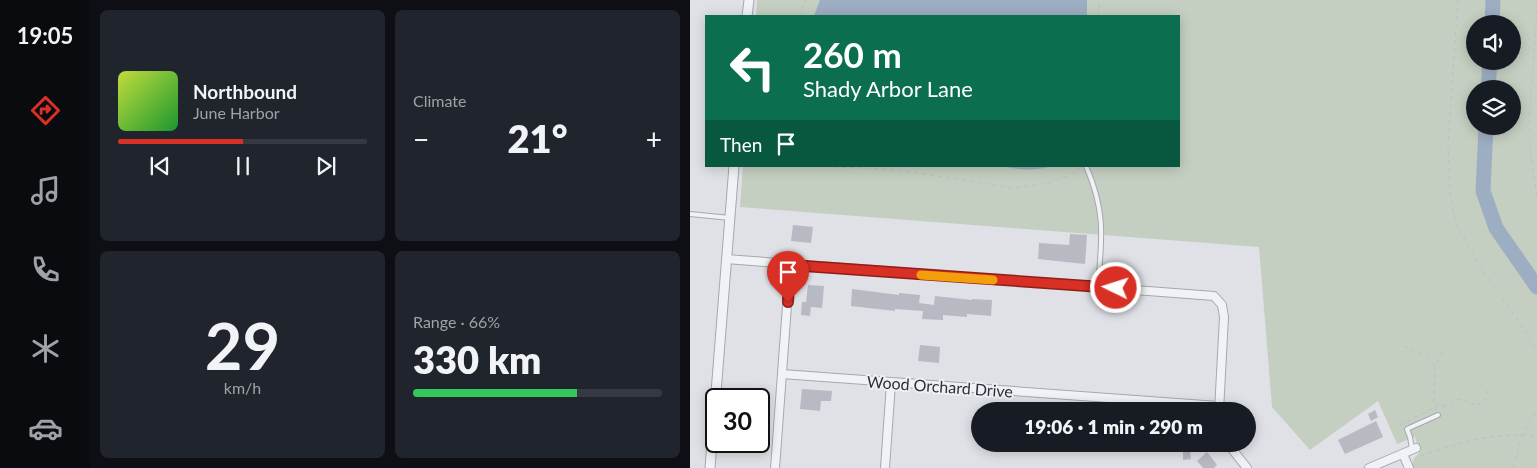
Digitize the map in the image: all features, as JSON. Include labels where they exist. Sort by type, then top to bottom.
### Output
[{"type":"street","points":[[747,15],[749,0]]},
{"type":"street","points":[[710,468],[734,167]]},
{"type":"street","points":[[726,259],[1214,296],[1222,305],[1224,317],[1219,402]]},
{"type":"street","points":[[775,468],[790,265]]},
{"type":"street","name":"Wood Orchard Drive","points":[[782,374],[1131,402]]},
{"type":"street","points":[[885,468],[891,383]]},
{"type":"street","points":[[1369,468],[1414,449]]},
{"type":"street","points":[[1234,452],[1247,468]]},
{"type":"street","points":[[1403,454],[1409,468]]},
{"type":"lane","points":[[1086,167],[1101,211],[1102,233],[1098,287]]},
{"type":"lane","points":[[690,214],[730,218]]},
{"type":"lane","points":[[1414,449],[1407,429],[1438,415]]},
{"type":"path","points":[[799,15],[806,0]]},
{"type":"path","points":[[1098,15],[1100,0]]},
{"type":"path","points":[[1458,0],[1448,143],[1450,192],[1456,224],[1481,268],[1520,323],[1537,351]]},
{"type":"path","points":[[1537,1],[1530,97],[1530,134],[1537,196]]},
{"type":"path","points":[[828,167],[912,172],[1013,188],[1049,183],[1070,175],[1081,167]]},
{"type":"path","points":[[1404,346],[1425,355],[1435,367]]},
{"type":"path","points":[[1442,351],[1435,367],[1435,407],[1438,415],[1445,412],[1442,405]]},
{"type":"path","points":[[1400,425],[1435,407],[1450,405],[1457,399],[1467,402],[1472,406],[1473,403],[1479,405],[1485,401],[1487,389]]},
{"type":"path","points":[[1513,468],[1522,434],[1537,409]]},
{"type":"path","points":[[1414,449],[1418,456],[1465,441],[1522,434],[1536,436]]},
{"type":"green space","points":[[757,0],[1537,0],[1537,468],[1414,468],[1414,460],[1419,453],[1415,437],[1397,444],[1378,401],[1310,450],[1272,407],[1259,247],[740,207],[743,167],[1180,167],[1180,15],[756,15]]},
{"type":"water","points":[[820,0],[1087,0],[1087,15],[814,15]]},
{"type":"water","points":[[1009,167],[1048,167],[1040,169]]},
{"type":"building","points":[[793,225],[813,227],[811,243],[791,241]]},
{"type":"building","points":[[1070,234],[1087,235],[1085,264],[1038,259],[1039,243],[1069,245]]},
{"type":"building","points":[[808,285],[824,286],[822,308],[811,307],[810,316],[801,315],[802,302],[806,302]]},
{"type":"building","points":[[852,289],[899,295],[899,293],[920,295],[919,303],[934,305],[935,296],[992,300],[991,316],[943,315],[943,320],[922,319],[923,311],[895,309],[895,311],[851,306]]},
{"type":"building","points":[[920,345],[940,347],[939,363],[918,361]]},
{"type":"building","points":[[802,389],[832,391],[831,401],[821,401],[820,411],[800,409]]},
{"type":"building","points":[[1375,410],[1378,417],[1371,421],[1368,414]]},
{"type":"building","points":[[1376,421],[1383,437],[1345,454],[1338,440]]},
{"type":"building","points":[[1183,452],[1190,452],[1191,459],[1183,460]]},
{"type":"building","points":[[1207,452],[1217,465],[1214,468],[1203,468],[1197,461]]},
{"type":"waterway","points":[[1492,15],[1493,0]]},
{"type":"waterway","points":[[1489,70],[1489,80]]},
{"type":"waterway","points":[[1486,135],[1483,191],[1496,228],[1537,287]]},
{"type":"waterway","points":[[1486,136],[1490,135]]},
{"type":"slow traffic","points":[[921,275],[993,280]]},
{"type":"route","points":[[788,302],[790,265],[1116,288]]}]
